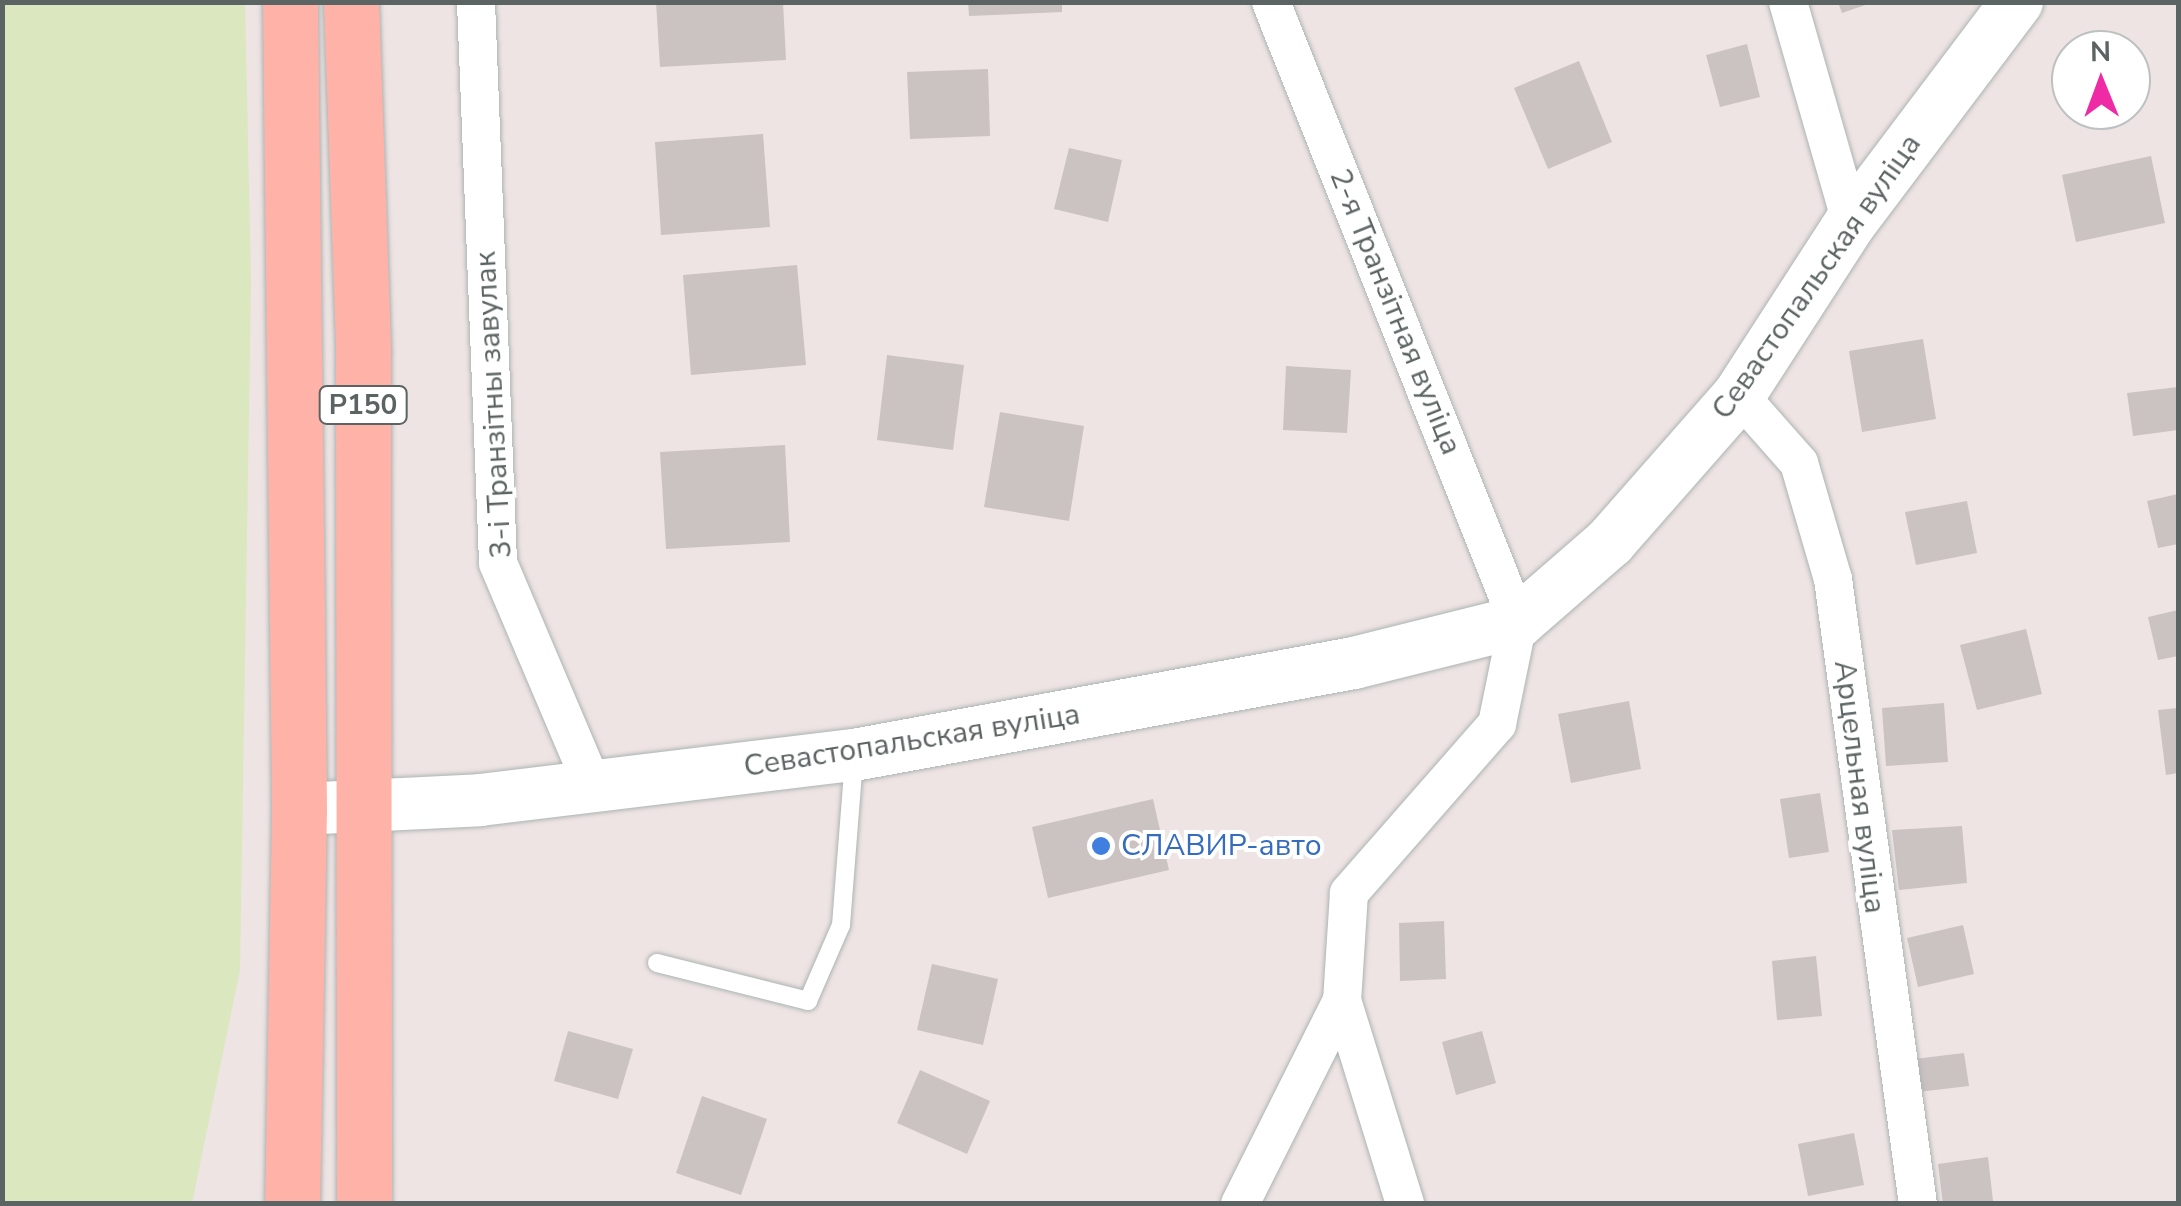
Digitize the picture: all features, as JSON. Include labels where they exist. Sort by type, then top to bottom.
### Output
[{"type":"main road","name":"Р150","points":[[290,2],[299,810],[292,1204]]},
{"type":"main road","name":"Р150","points":[[350,2],[367,807],[364,1204]]},
{"type":"street","name":"3-і Транзітны завулак","points":[[476,2],[498,563],[594,789]]},
{"type":"street","name":"2-я Транзітная вуліца","points":[[1271,2],[1518,622]]},
{"type":"street","points":[[1788,2],[1852,222]]},
{"type":"street","name":"Севастопальская вуліца","points":[[299,810],[594,789],[854,755],[1354,663],[1518,622],[1610,542],[1739,395],[1852,222],[2017,2]]},
{"type":"street","name":"Арцельная вуліца","points":[[1739,395],[1799,463],[1833,578],[1918,1204]]},
{"type":"street","points":[[1406,1204],[1342,1000],[1349,893],[1497,724],[1518,622]]},
{"type":"street","points":[[1240,1204],[1342,1000]]},
{"type":"lane","points":[[657,963],[808,1001],[841,925],[854,755]]},
{"type":"green space","points":[[2,3],[245,3],[251,283],[240,970],[192,1203],[3,1203]]},
{"type":"building","points":[[656,2],[783,2],[786,60],[660,67]]},
{"type":"building","points":[[968,2],[1062,2],[1062,12],[969,16]]},
{"type":"building","points":[[1838,2],[1871,2],[1871,3],[1842,13]]},
{"type":"building","points":[[1747,44],[1760,97],[1720,107],[1706,55]]},
{"type":"building","points":[[1579,61],[1612,142],[1548,169],[1514,88]]},
{"type":"building","points":[[988,69],[990,136],[910,139],[907,72]]},
{"type":"building","points":[[763,134],[770,227],[661,235],[655,142]]},
{"type":"building","points":[[1069,148],[1122,160],[1108,222],[1054,209]]},
{"type":"building","points":[[2151,156],[2165,223],[2076,242],[2062,175]]},
{"type":"building","points":[[797,265],[806,365],[691,375],[683,275]]},
{"type":"building","points":[[1923,339],[1936,419],[1862,432],[1849,351]]},
{"type":"building","points":[[887,355],[964,365],[953,450],[877,440]]},
{"type":"building","points":[[1286,366],[1351,370],[1347,433],[1283,430]]},
{"type":"building","points":[[2178,387],[2178,430],[2133,436],[2127,393]]},
{"type":"building","points":[[1000,412],[1084,426],[1069,521],[984,507]]},
{"type":"building","points":[[785,445],[790,542],[666,549],[660,452]]},
{"type":"building","points":[[2178,494],[2178,544],[2158,548],[2147,501]]},
{"type":"building","points":[[1967,501],[1977,553],[1916,565],[1905,512]]},
{"type":"building","points":[[2178,610],[2178,656],[2158,660],[2148,617]]},
{"type":"building","points":[[2026,629],[2042,694],[1977,710],[1960,645]]},
{"type":"building","points":[[1629,701],[1641,769],[1571,783],[1558,714]]},
{"type":"building","points":[[1944,703],[1948,762],[1886,766],[1882,708]]},
{"type":"building","points":[[2178,708],[2178,773],[2166,775],[2158,710]]},
{"type":"building","points":[[1820,793],[1829,852],[1789,858],[1780,799]]},
{"type":"building","points":[[1153,799],[1169,870],[1048,898],[1032,827]]},
{"type":"building","points":[[1962,826],[1967,883],[1899,890],[1892,830]]},
{"type":"building","points":[[1444,921],[1446,979],[1400,981],[1399,923]]},
{"type":"building","points":[[1963,925],[1974,974],[1918,987],[1907,938]]},
{"type":"building","points":[[1816,956],[1822,1016],[1777,1020],[1772,961]]},
{"type":"building","points":[[932,964],[998,979],[983,1045],[917,1030]]},
{"type":"building","points":[[568,1031],[633,1049],[618,1099],[554,1081]]},
{"type":"building","points":[[1482,1031],[1496,1083],[1456,1095],[1442,1042]]},
{"type":"building","points":[[1964,1053],[1969,1086],[1918,1092],[1914,1059]]},
{"type":"building","points":[[920,1070],[990,1101],[967,1154],[897,1123]]},
{"type":"building","points":[[702,1096],[767,1119],[741,1195],[676,1173]]},
{"type":"building","points":[[1854,1133],[1864,1185],[1808,1196],[1798,1144]]},
{"type":"building","points":[[1988,1157],[1993,1201],[1943,1204],[1938,1164]]},
{"type":"place","name":"СЛАВИР-авто","points":[[1101,846]]}]
